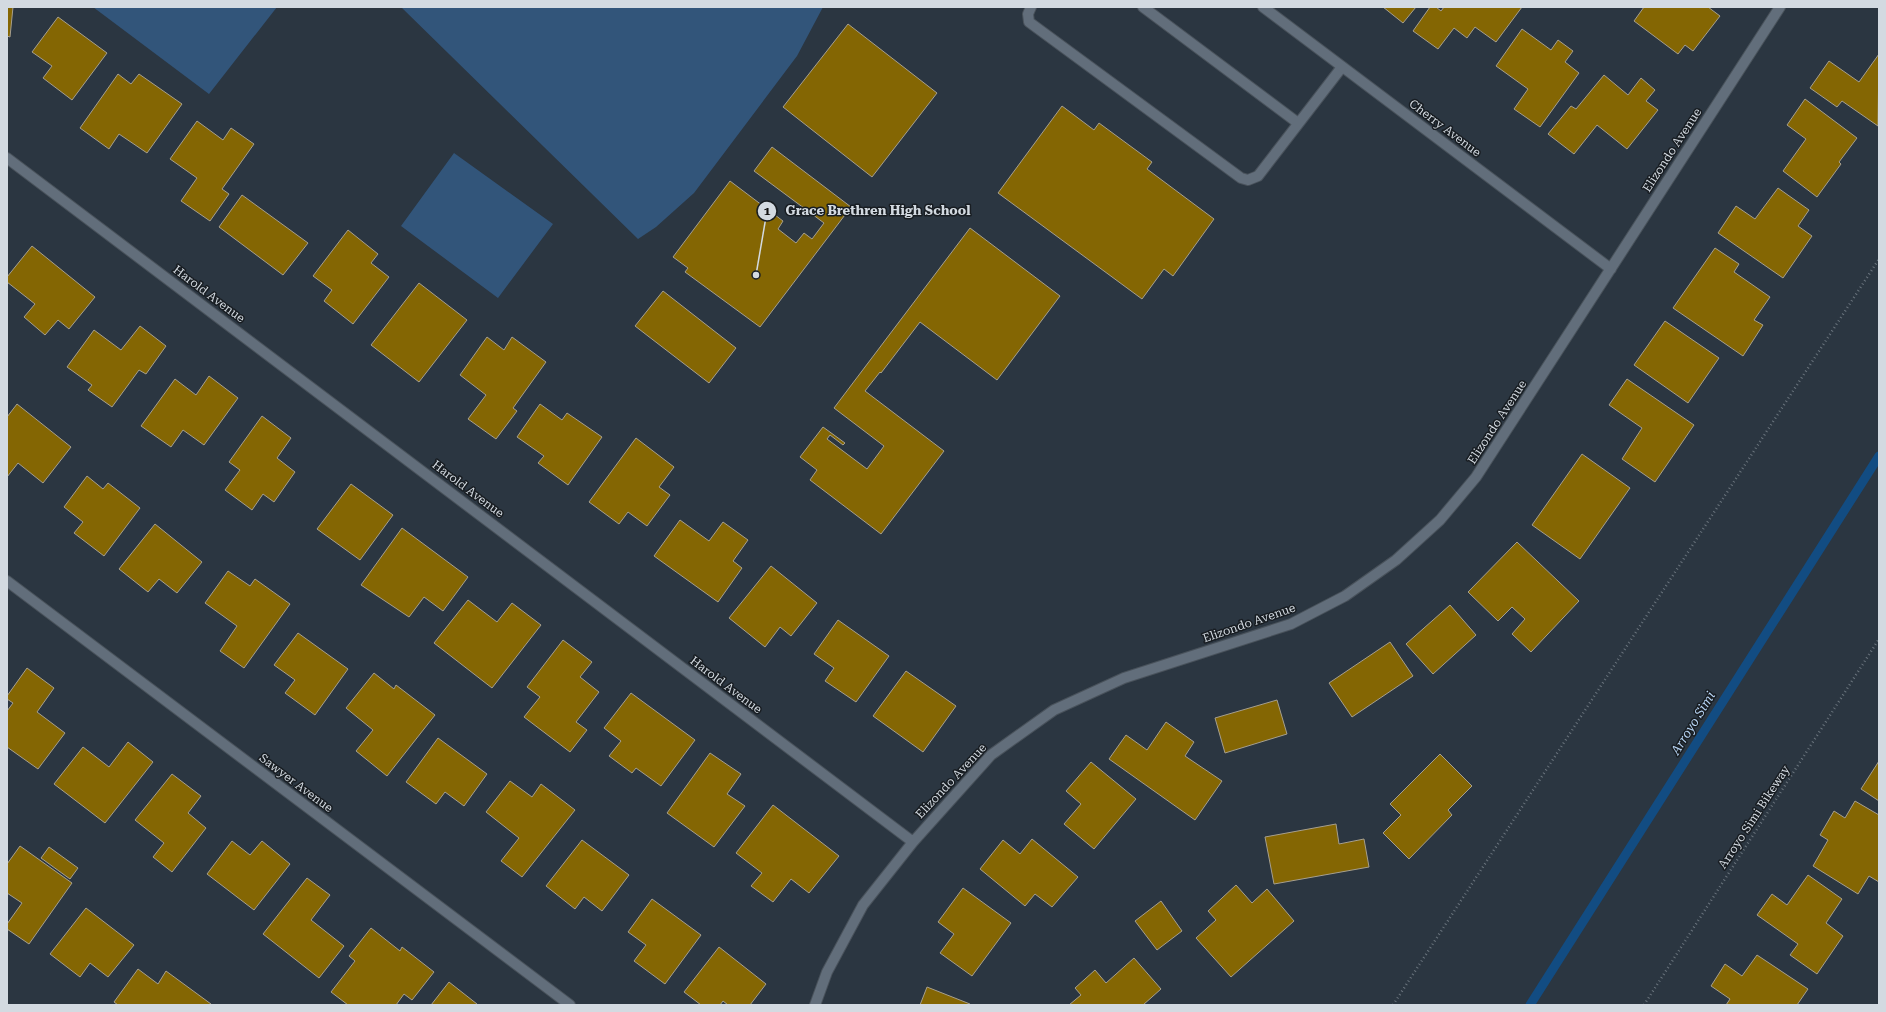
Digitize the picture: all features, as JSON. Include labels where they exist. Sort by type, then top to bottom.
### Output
[{"type":"street","points":[[1031,7],[1028,14],[1029,22],[1241,178],[1248,180],[1258,176],[1342,67]]},
{"type":"street","points":[[1143,7],[1298,123]]},
{"type":"street","name":"Cherry Avenue","points":[[1262,7],[1611,269]]},
{"type":"street","name":"Elizondo Avenue","points":[[816,1005],[827,972],[863,905],[912,842],[991,756],[1054,710],[1124,678],[1291,624],[1345,596],[1396,560],[1440,520],[1476,477],[1780,7]]},
{"type":"street","name":"Harold Avenue","points":[[7,158],[912,842]]},
{"type":"street","name":"Sawyer Avenue","points":[[7,581],[570,1005]]},
{"type":"path","points":[[1393,1005],[1879,259]]},
{"type":"path","name":"Arroyo Simi Bikeway","points":[[1644,1005],[1879,639]]},
{"type":"shaded area","points":[[93,7],[277,7],[209,94]]},
{"type":"shaded area","points":[[401,7],[823,7],[797,56],[694,193],[656,227],[638,239]]},
{"type":"shaded area","points":[[454,153],[553,224],[498,298],[401,226]]},
{"type":"building","points":[[7,7],[13,7],[10,37],[7,36]]},
{"type":"building","points":[[1383,7],[1416,7],[1403,23]]},
{"type":"building","points":[[1430,7],[1436,7],[1441,11],[1444,7],[1522,7],[1496,42],[1475,27],[1467,38],[1454,28],[1438,49],[1413,31]]},
{"type":"building","points":[[1644,7],[1708,7],[1720,16],[1693,51],[1685,45],[1678,54],[1634,21]]},
{"type":"building","points":[[58,17],[107,53],[72,100],[43,78],[52,66],[32,52]]},
{"type":"building","points":[[848,24],[937,93],[872,177],[783,107]]},
{"type":"building","points":[[1522,29],[1551,50],[1558,40],[1573,51],[1565,62],[1579,73],[1540,127],[1514,109],[1528,89],[1496,66]]},
{"type":"building","points":[[1879,54],[1878,126],[1842,101],[1837,107],[1810,88],[1829,61],[1859,82]]},
{"type":"building","points":[[118,74],[131,84],[139,74],[182,104],[147,153],[119,134],[109,149],[80,128]]},
{"type":"building","points":[[1604,75],[1628,95],[1641,78],[1655,90],[1646,101],[1658,110],[1627,149],[1597,125],[1574,154],[1548,134],[1571,106],[1576,109]]},
{"type":"building","points":[[1805,99],[1857,138],[1839,162],[1841,164],[1817,197],[1783,171],[1806,139],[1787,125]]},
{"type":"building","points":[[1062,106],[1094,130],[1099,123],[1152,162],[1147,169],[1214,219],[1173,276],[1164,269],[1142,299],[998,193]]},
{"type":"building","points":[[197,121],[223,140],[231,128],[254,144],[222,189],[229,194],[210,221],[181,201],[197,178],[170,159]]},
{"type":"building","points":[[772,147],[851,207],[760,327],[685,272],[688,268],[673,257],[730,181],[783,221],[778,229],[796,243],[804,233],[812,239],[824,223],[754,171]]},
{"type":"building","points":[[1778,188],[1809,210],[1798,226],[1812,236],[1783,278],[1718,233],[1736,206],[1755,219]]},
{"type":"building","points":[[242,195],[308,243],[283,275],[219,227]]},
{"type":"building","points":[[970,228],[1060,296],[997,380],[920,322],[881,373],[880,372],[865,391],[944,451],[881,534],[810,480],[817,470],[800,457],[823,427],[845,443],[843,445],[830,435],[827,439],[867,469],[884,446],[834,408]]},
{"type":"building","points":[[348,230],[378,254],[371,263],[389,277],[353,324],[324,301],[332,290],[313,276]]},
{"type":"building","points":[[32,246],[95,297],[69,329],[58,320],[45,335],[24,317],[35,304],[7,282],[7,277]]},
{"type":"building","points":[[1715,248],[1739,264],[1734,272],[1770,297],[1754,320],[1763,325],[1743,356],[1673,308]]},
{"type":"building","points":[[419,283],[467,320],[419,382],[371,345]]},
{"type":"building","points":[[663,291],[736,348],[709,383],[635,326]]},
{"type":"building","points":[[1665,321],[1719,358],[1688,403],[1634,365]]},
{"type":"building","points":[[140,326],[166,346],[146,374],[139,370],[112,407],[88,390],[92,385],[67,367],[94,330],[121,350]]},
{"type":"building","points":[[487,337],[504,350],[512,337],[546,362],[513,408],[517,411],[496,439],[468,419],[486,395],[460,375]]},
{"type":"building","points":[[209,376],[238,398],[204,445],[183,430],[171,447],[141,426],[175,379],[196,395]]},
{"type":"building","points":[[1627,379],[1694,425],[1655,482],[1622,459],[1642,428],[1609,405]]},
{"type":"building","points":[[17,404],[71,447],[43,483],[18,463],[7,477],[7,417]]},
{"type":"building","points":[[540,404],[562,420],[567,413],[602,437],[568,485],[538,463],[544,456],[517,437]]},
{"type":"building","points":[[262,416],[291,438],[277,458],[295,472],[274,502],[263,494],[252,510],[225,490],[240,470],[229,462]]},
{"type":"building","points":[[636,438],[674,467],[659,487],[670,495],[647,526],[628,512],[619,524],[589,502]]},
{"type":"building","points":[[1582,454],[1630,488],[1580,559],[1532,525]]},
{"type":"building","points":[[87,476],[103,489],[108,483],[140,508],[104,556],[74,533],[83,522],[64,507]]},
{"type":"building","points":[[351,484],[393,515],[360,560],[317,529]]},
{"type":"building","points":[[680,520],[709,541],[723,522],[748,540],[733,561],[742,568],[718,602],[654,556]]},
{"type":"building","points":[[155,524],[202,562],[177,593],[159,579],[148,592],[119,569]]},
{"type":"building","points":[[402,528],[468,577],[443,611],[424,597],[409,617],[361,585]]},
{"type":"building","points":[[1517,542],[1579,601],[1531,652],[1512,634],[1525,619],[1512,607],[1498,621],[1468,592]]},
{"type":"building","points":[[771,566],[817,603],[791,636],[780,627],[765,647],[729,618]]},
{"type":"building","points":[[228,571],[250,586],[255,579],[290,604],[244,668],[220,651],[237,626],[205,603]]},
{"type":"building","points":[[468,600],[497,622],[512,603],[541,625],[492,688],[434,643]]},
{"type":"building","points":[[1450,605],[1476,635],[1433,674],[1406,644]]},
{"type":"building","points":[[838,620],[889,656],[856,702],[825,681],[834,668],[814,654]]},
{"type":"building","points":[[298,633],[348,669],[315,715],[285,693],[295,680],[274,665]]},
{"type":"building","points":[[563,640],[592,662],[580,677],[599,692],[576,722],[587,730],[570,752],[524,717],[540,697],[527,687]]},
{"type":"building","points":[[1390,642],[1413,676],[1352,717],[1329,683]]},
{"type":"building","points":[[27,668],[54,688],[37,712],[65,733],[38,769],[7,747],[7,711],[13,703],[7,699],[7,696]]},
{"type":"building","points":[[906,671],[956,706],[923,752],[873,716]]},
{"type":"building","points":[[374,673],[394,689],[396,685],[435,715],[387,776],[356,751],[373,730],[346,708]]},
{"type":"building","points":[[631,693],[695,740],[661,786],[636,768],[632,773],[609,756],[621,741],[604,728]]},
{"type":"building","points":[[1277,700],[1287,734],[1225,753],[1215,718]]},
{"type":"building","points":[[1166,722],[1194,742],[1185,756],[1222,781],[1195,820],[1109,759],[1126,735],[1147,750]]},
{"type":"building","points":[[438,738],[487,774],[464,806],[445,792],[436,804],[406,782]]},
{"type":"building","points":[[128,742],[153,762],[105,823],[54,784],[83,747],[109,767]]},
{"type":"building","points":[[710,753],[741,774],[727,794],[745,806],[714,847],[667,813]]},
{"type":"building","points":[[1440,754],[1472,786],[1448,810],[1452,815],[1409,859],[1383,833],[1401,815],[1390,804]]},
{"type":"building","points":[[1879,761],[1879,801],[1861,789]]},
{"type":"building","points":[[1091,762],[1136,799],[1094,849],[1064,824],[1081,804],[1066,791]]},
{"type":"building","points":[[172,774],[201,796],[188,813],[206,828],[172,872],[153,857],[164,843],[135,820]]},
{"type":"building","points":[[510,781],[532,797],[541,784],[575,810],[522,877],[501,861],[519,838],[486,812]]},
{"type":"building","points":[[1855,801],[1879,815],[1879,882],[1869,876],[1858,894],[1813,866],[1828,840],[1820,835],[1834,811],[1845,818]]},
{"type":"building","points":[[773,805],[839,856],[809,893],[791,879],[773,902],[751,886],[762,873],[736,853]]},
{"type":"building","points":[[1336,824],[1339,844],[1364,839],[1369,867],[1274,884],[1265,837]]},
{"type":"building","points":[[1032,839],[1078,877],[1052,907],[1035,894],[1025,906],[980,869],[1003,840],[1020,854]]},
{"type":"building","points":[[582,840],[629,875],[602,911],[584,897],[575,909],[546,886]]},
{"type":"building","points":[[232,841],[250,855],[262,841],[290,864],[254,910],[207,874]]},
{"type":"building","points":[[20,846],[72,883],[29,944],[7,929],[7,924],[22,903],[7,893],[7,864]]},
{"type":"building","points":[[49,847],[78,868],[70,879],[41,858]]},
{"type":"building","points":[[1808,875],[1842,899],[1826,923],[1843,936],[1817,974],[1790,955],[1798,944],[1757,915],[1772,894],[1787,905]]},
{"type":"building","points":[[307,878],[330,895],[311,920],[344,946],[319,978],[263,934]]},
{"type":"building","points":[[1236,885],[1252,903],[1267,889],[1294,921],[1231,977],[1196,938],[1216,920],[1208,911]]},
{"type":"building","points":[[963,888],[1011,923],[972,976],[940,953],[954,934],[938,922]]},
{"type":"building","points":[[652,899],[701,935],[665,984],[634,961],[646,945],[628,932]]},
{"type":"building","points":[[1161,901],[1182,931],[1157,950],[1135,921]]},
{"type":"building","points":[[86,908],[134,945],[108,977],[90,963],[80,977],[50,954]]},
{"type":"building","points":[[371,928],[400,951],[402,947],[434,972],[412,1000],[404,994],[396,1005],[348,1005],[331,992],[355,961],[349,956]]},
{"type":"building","points":[[719,947],[766,984],[750,1005],[728,1005],[723,1001],[720,1005],[701,1005],[684,992]]},
{"type":"building","points":[[1757,955],[1808,989],[1797,1005],[1726,1005],[1730,999],[1711,986],[1725,964],[1742,976]]},
{"type":"building","points":[[1134,958],[1161,989],[1143,1005],[1069,1005],[1081,995],[1075,988],[1095,970],[1106,983]]},
{"type":"building","points":[[138,969],[158,984],[166,971],[211,1004],[118,1005],[114,1002]]},
{"type":"building","points":[[449,982],[477,1004],[431,1005]]},
{"type":"building","points":[[927,987],[970,1004],[920,1005]]},
{"type":"waterway","name":"Arroyo Simi","points":[[1530,1005],[1879,456]]},
{"type":"place","name":"Grace Brethren High School","points":[[756,275]]}]
